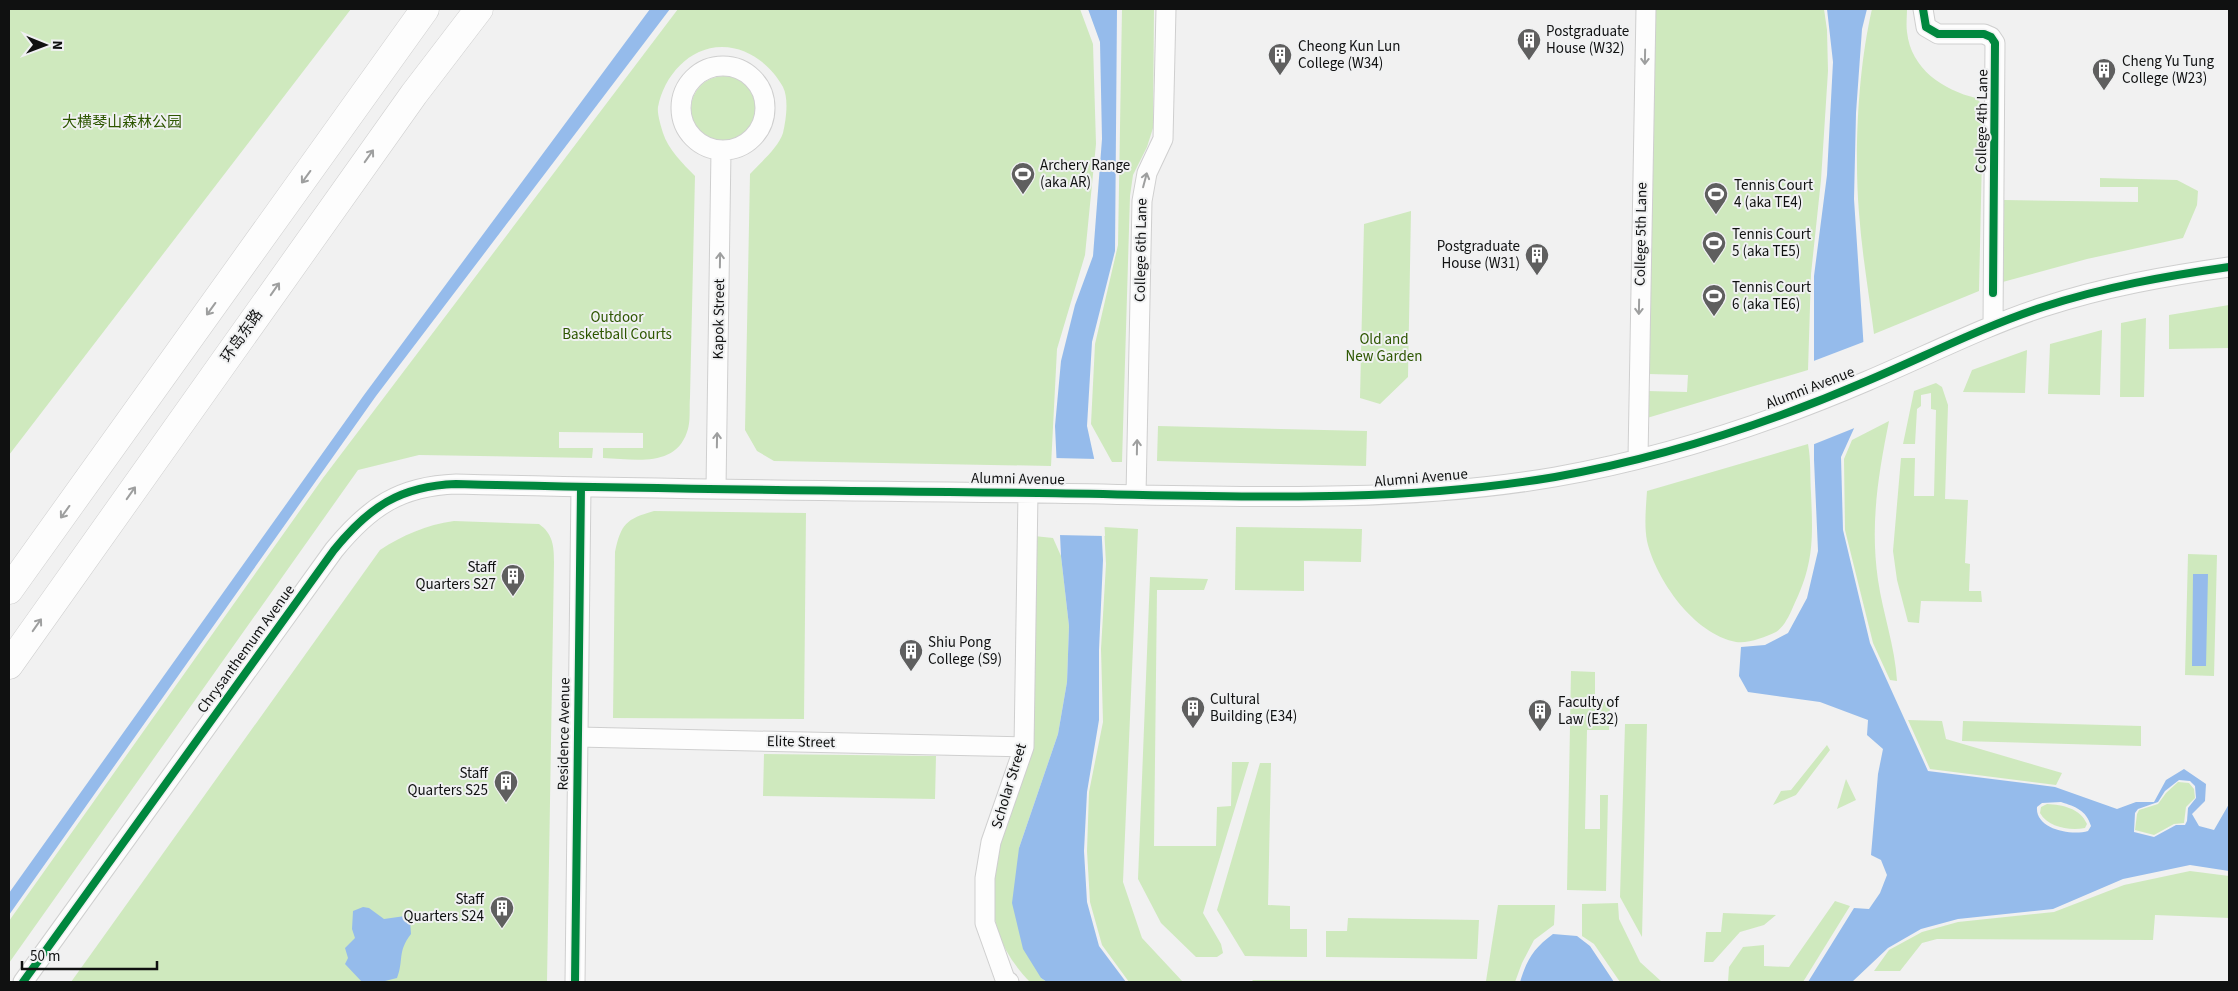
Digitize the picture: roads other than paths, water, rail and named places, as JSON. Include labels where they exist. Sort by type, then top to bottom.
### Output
[{"type":"main road","points":[[9,590],[425,9]]},
{"type":"main road","name":"环岛东路","points":[[9,665],[414,94],[479,9]]},
{"type":"main road","points":[[382,70],[384,88],[392,95],[403,99],[414,94]]},
{"type":"street","name":"College 6th Lane","points":[[1127,495],[1142,201],[1147,173],[1164,134],[1166,9]]},
{"type":"street","name":"College 5th Lane","points":[[1638,458],[1646,9]]},
{"type":"street","name":"College 4th Lane","points":[[1923,9],[1926,28],[1932,32],[1938,34],[1984,34],[1991,37],[1995,42],[1993,325]]},
{"type":"street","points":[[717,66],[730,66],[742,70],[756,82],[764,100],[765,112],[762,124],[750,140],[734,149],[721,150],[710,149],[698,143],[689,134],[683,123],[681,104],[686,86],[694,76],[705,69],[717,66]]},
{"type":"street","name":"Kapok Street","points":[[716,488],[721,150]]},
{"type":"street","name":"Alumni Avenue","points":[[581,487],[1127,495],[1383,496],[1418,494],[1555,477],[1638,458],[1737,430],[1866,382],[1993,325],[2042,307],[2154,279],[2229,267]]},
{"type":"street","name":"Chrysanthemum Avenue","points":[[23,982],[334,550],[362,518],[396,496],[414,489],[436,485],[581,487]]},
{"type":"street","name":"Residence Avenue","points":[[575,982],[581,487]]},
{"type":"street","name":"Scholar Street","points":[[1009,982],[1005,979],[985,923],[985,878],[991,842],[1024,747],[1031,493]]},
{"type":"street","name":"Elite Street","points":[[578,737],[1024,747]]},
{"type":"water","points":[[650,9],[670,9],[376,396],[9,915],[9,893],[364,395]]},
{"type":"water","points":[[1088,9],[1117,9],[1115,251],[1092,342],[1087,426],[1099,481],[1103,560],[1099,650],[1099,720],[1087,792],[1084,851],[1087,902],[1099,946],[1126,982],[1047,982],[1041,978],[1023,949],[1012,903],[1019,848],[1058,734],[1067,682],[1069,626],[1061,556],[1055,426],[1061,361],[1075,305],[1093,256],[1102,139],[1100,42]]},
{"type":"water","points":[[1827,9],[1867,9],[1862,29],[1856,113],[1854,199],[1864,351],[1861,413],[1841,457],[1843,530],[1870,643],[1928,771],[2055,787],[2117,809],[2136,802],[2154,802],[2166,780],[2184,769],[2206,784],[2205,801],[2192,814],[2199,826],[2214,830],[2229,804],[2229,871],[2190,865],[2123,879],[2053,909],[1958,919],[1921,929],[1888,948],[1852,982],[1808,982],[1854,908],[1869,909],[1880,893],[1887,875],[1881,860],[1871,855],[1878,774],[1883,749],[1867,735],[1868,720],[1820,702],[1748,692],[1739,676],[1741,647],[1765,645],[1788,633],[1807,598],[1818,551],[1814,460],[1814,276],[1827,175],[1833,62]],"holes":[[[2179,780],[2190,781],[2195,786],[2196,798],[2188,808],[2185,825],[2176,825],[2154,837],[2134,832],[2135,813],[2138,809],[2158,802],[2165,791]],[[2061,802],[2076,808],[2086,816],[2091,826],[2088,831],[2064,831],[2048,826],[2042,821],[2038,815],[2037,807],[2042,803]]]},
{"type":"water","points":[[2193,574],[2208,574],[2206,666],[2192,666]]},
{"type":"water","points":[[363,907],[369,908],[384,919],[405,916],[410,920],[411,934],[402,951],[397,978],[381,982],[362,982],[345,964],[348,958],[345,948],[355,938],[352,929],[353,911]]},
{"type":"water","points":[[1553,934],[1577,936],[1590,946],[1614,982],[1520,982],[1525,967],[1532,955]]},
{"type":"place","name":"Postgraduate House (W32)","points":[[1529,61]]},
{"type":"place","name":"Cheong Kun Lun College (W34)","points":[[1280,76]]},
{"type":"place","name":"Cheng Yu Tung College (W23)","points":[[2104,91]]},
{"type":"place","name":"Archery Range (aka AR)","points":[[1023,195]]},
{"type":"place","name":"Tennis Court 4 (aka TE4)","points":[[1716,215]]},
{"type":"place","name":"Tennis Court 5 (aka TE5)","points":[[1714,264]]},
{"type":"place","name":"Postgraduate House (W31)","points":[[1537,276]]},
{"type":"place","name":"Tennis Court 6 (aka TE6)","points":[[1714,317]]},
{"type":"place","name":"Staff Quarters S27","points":[[513,597]]},
{"type":"place","name":"Shiu Pong College (S9)","points":[[911,672]]},
{"type":"place","name":"Cultural Building (E34)","points":[[1193,729]]},
{"type":"place","name":"Faculty of Law (E32)","points":[[1540,732]]},
{"type":"place","name":"Staff Quarters S25","points":[[506,803]]},
{"type":"place","name":"Staff Quarters S24","points":[[502,929]]},
{"type":"park label","name":"大横琴山森林公园","points":[[122,122]]},
{"type":"park label","name":"Outdoor Basketball Courts","points":[[617,326]]},
{"type":"park label","name":"Old and New Garden","points":[[1384,348]]}]
